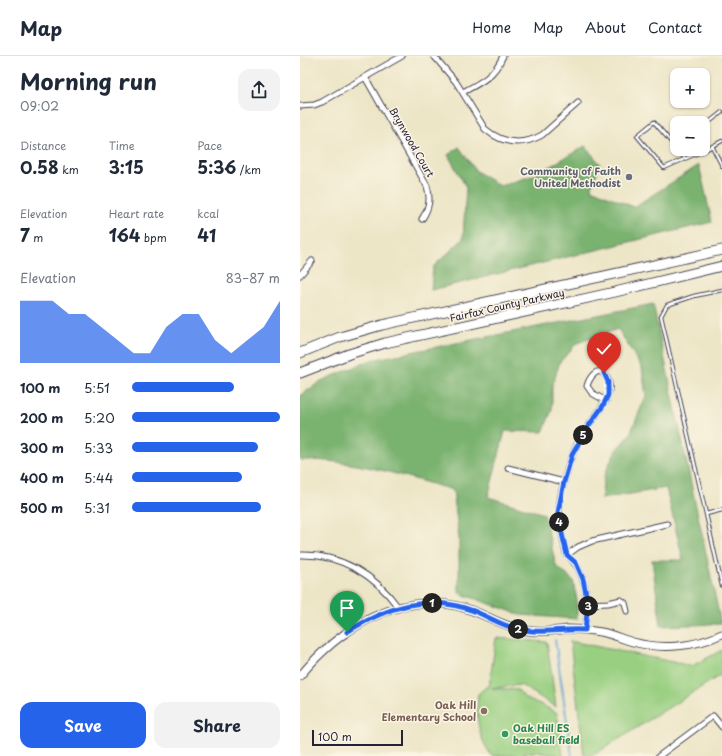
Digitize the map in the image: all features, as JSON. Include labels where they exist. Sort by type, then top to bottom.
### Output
[{"type":"highway","name":"Fairfax County Parkway","points":[[300,353],[340,337],[382,325],[722,250]]},
{"type":"highway","name":"Fairfax County Parkway","points":[[300,373],[349,354],[384,343],[615,292],[722,266]]},
{"type":"street","points":[[300,106],[314,105],[322,102],[402,56]]},
{"type":"street","points":[[434,56],[451,75],[486,129],[496,137],[511,142],[518,143],[535,139],[542,135],[578,103]]},
{"type":"street","points":[[463,92],[489,77],[503,56]]},
{"type":"street","name":"Brynwood Court","points":[[365,77],[427,186],[429,200],[428,207],[422,218]]},
{"type":"street","points":[[300,275],[312,261]]},
{"type":"street","points":[[585,630],[588,604],[580,570],[576,563],[567,555],[558,512],[564,482],[575,448],[606,401],[609,390],[608,382],[604,373],[597,372],[591,377],[587,386],[592,393],[606,401]]},
{"type":"street","points":[[508,468],[564,482]]},
{"type":"street","points":[[567,555],[578,547],[592,541],[667,524]]},
{"type":"street","points":[[300,555],[332,558],[352,566],[374,580],[383,588],[398,607]]},
{"type":"street","points":[[588,604],[608,603],[622,600],[625,603],[627,611]]},
{"type":"street","points":[[300,676],[321,653],[347,632],[376,615],[398,607],[423,603],[448,604],[474,612],[504,625],[525,631],[551,632],[568,629],[585,630],[603,632],[633,642],[660,646],[689,644],[722,634]]},
{"type":"street","points":[[659,756],[713,716],[722,728]]},
{"type":"lane","points":[[710,121],[722,112]]},
{"type":"lane","points":[[670,141],[654,122],[637,136],[664,168],[722,141]]},
{"type":"lane","points":[[712,146],[722,166]]},
{"type":"lane","points":[[722,290],[694,296],[668,304],[661,316],[722,586]]},
{"type":"lane","points":[[706,514],[722,510]]},
{"type":"green space","points":[[585,146],[600,164],[591,189],[634,207],[699,165],[712,222],[431,290],[433,267],[463,239],[466,187],[448,155],[459,147],[476,171],[500,186],[535,175]]},
{"type":"green space","points":[[653,304],[721,624],[661,626],[652,560],[683,560],[666,488],[601,499],[604,477],[609,464],[616,450],[630,434],[646,396],[642,368],[618,329],[577,343],[560,362],[552,386],[552,410],[543,432],[505,431],[488,497],[544,514],[556,566],[573,580],[577,600],[577,619],[521,615],[459,593],[459,538],[453,490],[359,465],[320,460],[300,460],[300,396],[321,381],[371,360]]},
{"type":"green space","points":[[496,638],[547,642],[556,707],[521,685],[492,688],[518,690],[525,698],[557,713],[563,756],[535,752],[524,753],[527,756],[492,756],[487,749],[480,734],[477,711],[478,694],[486,687],[489,687]]},
{"type":"green space","points":[[570,641],[692,666],[722,650],[722,674],[592,756],[584,756]]},
{"type":"waterway","points":[[555,640],[572,756]]},
{"type":"place","name":"Community of Faith United Methodist","points":[[629,177]]},
{"type":"place","name":"Oak Hill Elementary School","points":[[484,711]]},
{"type":"place","name":"Oak Hill ES baseball field","points":[[505,734]]},
{"type":"route","points":[[347,632],[376,615],[398,607],[423,603],[448,604],[462,607],[504,625],[525,631],[551,632],[568,629],[585,630],[588,604],[583,579],[576,563],[567,555],[558,512],[564,482],[572,455],[587,428],[603,406],[608,395],[608,382],[604,373]]}]
